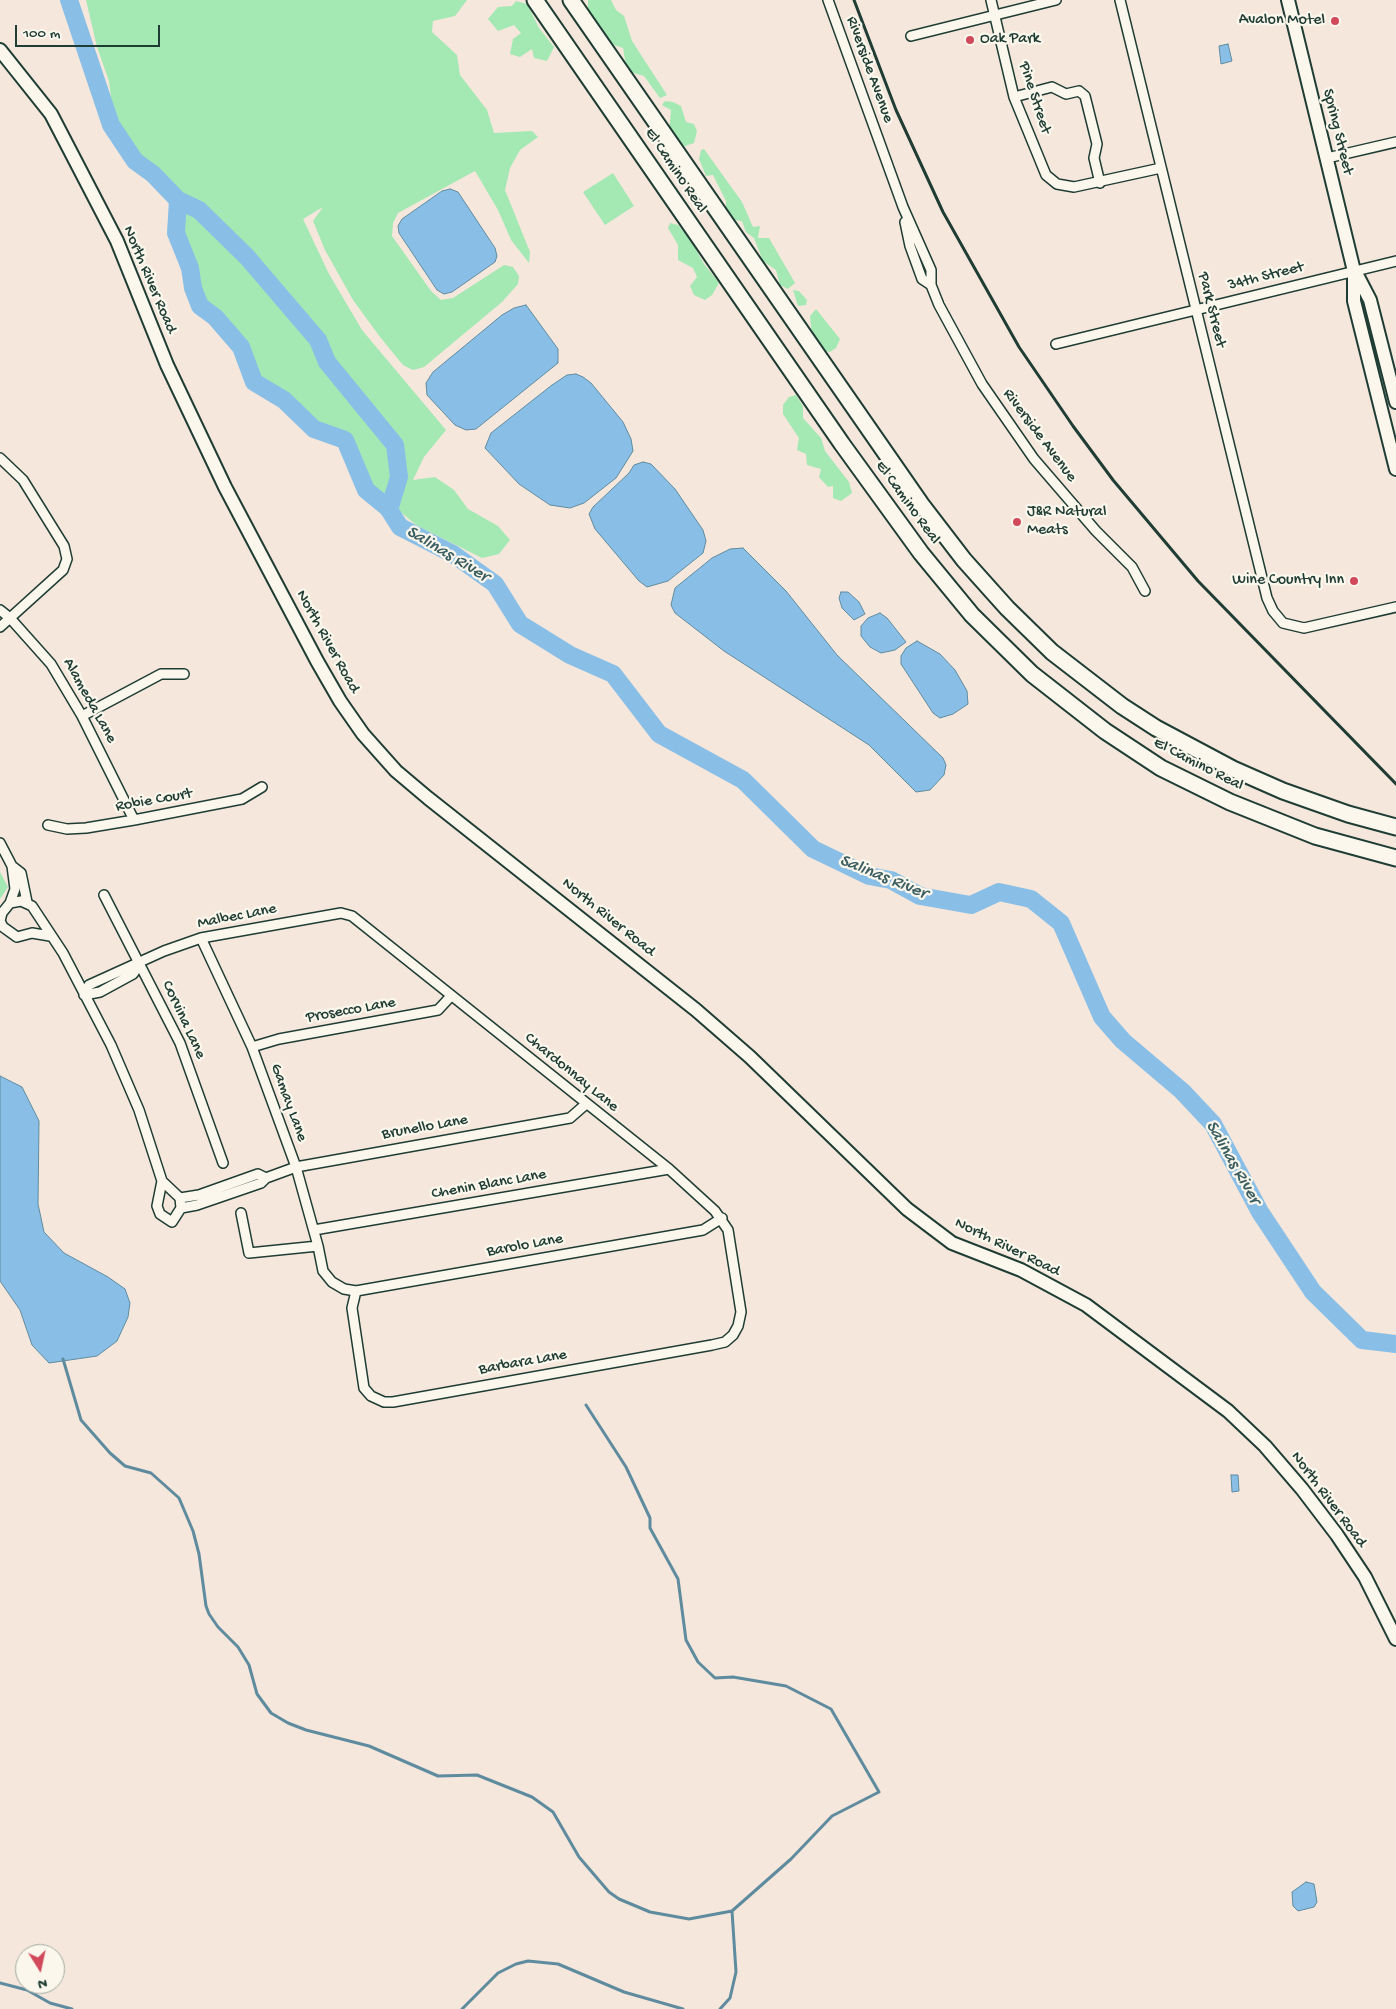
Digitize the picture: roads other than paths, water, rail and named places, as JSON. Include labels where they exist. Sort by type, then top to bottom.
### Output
[{"type":"highway","name":"El Camino Real","points":[[535,0],[842,444],[921,553],[972,615],[1032,674],[1104,731],[1161,768],[1230,802],[1315,836],[1396,858]]},
{"type":"highway","name":"El Camino Real","points":[[571,0],[921,504],[964,560],[1007,608],[1052,652],[1122,706],[1156,728],[1232,769],[1304,800],[1396,827]]},
{"type":"main road","name":"Spring Street","points":[[1288,0],[1354,271],[1354,301],[1396,470]]},
{"type":"main road","name":"North River Road","points":[[0,50],[50,114],[64,139],[117,241],[167,365],[226,487],[317,662],[340,701],[363,734],[396,771],[422,793],[696,1010],[750,1057],[906,1209],[952,1243],[1021,1270],[1086,1305],[1228,1411],[1265,1446],[1302,1489],[1337,1535],[1365,1577],[1396,1638]]},
{"type":"main road","name":"Spring Street","points":[[1354,271],[1370,300],[1396,402]]},
{"type":"street","name":"Riverside Avenue","points":[[828,0],[902,207],[931,270],[931,285],[982,384],[1034,458],[1096,531],[1132,567],[1145,590]]},
{"type":"street","name":"Pine Street","points":[[991,0],[1014,97],[1046,175],[1056,184],[1074,187],[1100,183]]},
{"type":"street","points":[[911,36],[1056,0]]},
{"type":"street","name":"Park Street","points":[[1120,0],[1267,598],[1273,611],[1283,623],[1292,626],[1310,627],[1396,607]]},
{"type":"street","points":[[1014,97],[1052,88],[1066,94],[1079,91],[1086,96],[1097,144],[1094,158],[1100,183],[1161,168]]},
{"type":"street","points":[[1327,158],[1396,142]]},
{"type":"street","name":"34th Street","points":[[1056,344],[1396,261]]},
{"type":"street","points":[[0,458],[24,480],[64,546],[67,559],[63,570],[0,627]]},
{"type":"street","name":"Alameda Lane","points":[[0,610],[10,618],[51,664],[82,716],[134,820]]},
{"type":"street","points":[[82,716],[160,674],[184,674]]},
{"type":"street","name":"Robie Court","points":[[48,825],[67,829],[86,828],[134,820],[235,801],[262,787]]},
{"type":"street","points":[[0,843],[12,866],[15,889],[10,903],[1,914],[0,921],[4,931],[17,937],[32,933],[50,936]]},
{"type":"street","points":[[12,866],[21,873],[24,880],[27,902],[63,953],[111,1045],[139,1110],[162,1181],[180,1198],[181,1208]]},
{"type":"street","name":"Corvina Lane","points":[[104,895],[180,1043],[223,1163]]},
{"type":"street","points":[[10,903],[27,902]]},
{"type":"street","name":"Malbec Lane","points":[[84,995],[100,992],[133,974],[140,964],[164,951],[201,938],[345,914]]},
{"type":"street","name":"Chardonnay Lane","points":[[345,914],[352,916],[669,1169],[722,1218],[728,1230],[736,1283]]},
{"type":"street","points":[[32,933],[38,918]]},
{"type":"street","name":"Gamay Lane","points":[[201,938],[252,1047],[296,1167],[318,1246],[322,1272],[332,1282],[344,1289],[356,1291]]},
{"type":"street","name":"Prosecco Lane","points":[[252,1047],[279,1039],[438,1010],[450,996]]},
{"type":"street","name":"Brunello Lane","points":[[162,1181],[157,1206],[160,1214],[172,1222],[181,1208],[197,1205],[261,1183],[266,1178],[296,1167],[570,1118],[586,1104]]},
{"type":"street","name":"Chenin Blanc Lane","points":[[314,1230],[669,1169]]},
{"type":"street","name":"Brunello Lane","points":[[180,1198],[199,1195],[258,1174],[266,1178]]},
{"type":"street","points":[[241,1213],[249,1253],[318,1246]]},
{"type":"street","name":"Barolo Lane","points":[[356,1291],[703,1230],[722,1218]]},
{"type":"street","name":"Barbara Lane","points":[[356,1291],[352,1308],[364,1388],[370,1396],[384,1402],[393,1402],[725,1342],[733,1336],[742,1312],[736,1283]]},
{"type":"water","points":[[1228,44],[1232,61],[1221,64],[1219,46]]},
{"type":"water","points":[[450,189],[458,192],[495,248],[497,256],[495,262],[452,292],[444,294],[437,290],[399,233],[398,226],[402,219],[442,191]]},
{"type":"water","points":[[526,305],[558,349],[558,363],[476,429],[466,430],[455,425],[427,395],[426,383],[433,372],[502,315],[514,308]]},
{"type":"water","points":[[576,374],[591,383],[623,422],[631,439],[633,451],[616,478],[584,503],[570,508],[550,505],[519,484],[485,448],[491,433],[552,385],[567,375]]},
{"type":"water","points":[[643,462],[651,464],[675,489],[703,530],[706,541],[703,553],[668,581],[647,587],[639,581],[595,529],[589,514],[593,507],[629,473],[634,465]]},
{"type":"water","points":[[743,548],[786,591],[837,655],[943,758],[946,765],[944,775],[930,790],[916,792],[869,745],[724,651],[675,613],[671,605],[675,588],[712,558],[730,549]]},
{"type":"water","points":[[841,592],[848,592],[859,602],[865,614],[854,620],[842,608],[839,598]]},
{"type":"water","points":[[880,613],[887,618],[906,642],[895,650],[881,653],[870,647],[861,636],[861,626],[868,618]]},
{"type":"water","points":[[917,641],[940,654],[955,670],[967,691],[968,704],[953,714],[940,718],[933,713],[901,664],[901,656],[906,648]]},
{"type":"water","points":[[0,1076],[22,1087],[39,1121],[38,1204],[44,1232],[64,1253],[108,1277],[125,1289],[130,1303],[128,1317],[117,1341],[97,1356],[49,1363],[32,1345],[20,1310],[0,1281]]},
{"type":"water","points":[[1231,1475],[1238,1475],[1239,1491],[1232,1492]]},
{"type":"water","points":[[1306,1882],[1314,1884],[1317,1902],[1314,1907],[1298,1911],[1293,1906],[1292,1892]]},
{"type":"waterway","name":"Salinas River","points":[[69,0],[111,125],[135,161],[153,174],[178,200],[176,233],[190,268],[193,288],[200,306],[215,317],[241,347],[254,382],[284,400],[314,429],[345,440],[366,490],[388,508],[400,527],[453,554],[495,584],[520,624],[570,655],[613,674],[659,734],[743,780],[813,849],[869,876],[891,880],[920,896],[971,905],[999,892],[1031,899],[1061,923],[1102,1017],[1123,1041],[1182,1091],[1213,1124],[1260,1212],[1313,1292],[1362,1340],[1396,1344]]},
{"type":"waterway","name":"Salinas River","points":[[178,200],[199,210],[247,257],[318,340],[327,362],[395,445],[399,477],[389,510]]},
{"type":"waterway","points":[[63,1359],[81,1420],[110,1453],[125,1466],[151,1473],[179,1498],[193,1531],[199,1554],[206,1606],[209,1614],[218,1627],[238,1647],[249,1665],[257,1694],[271,1713],[288,1723],[306,1730],[369,1746],[438,1776],[477,1775],[532,1797],[553,1812],[579,1857],[609,1892],[619,1899],[650,1912],[689,1919],[732,1911],[791,1859],[832,1816],[879,1792],[831,1709],[786,1686],[733,1677],[715,1678],[698,1662],[686,1640],[678,1579],[650,1528],[650,1518],[626,1467],[586,1405]]},
{"type":"waterway","points":[[720,2009],[730,1998],[736,1972],[732,1911]]},
{"type":"waterway","points":[[462,2009],[498,1973],[516,1964],[528,1961],[558,1964],[624,1992],[683,2009]]},
{"type":"waterway","points":[[0,1983],[27,1990],[50,2003],[72,2009]]},
{"type":"railway","points":[[854,0],[896,110],[943,212],[1019,347],[1073,426],[1113,480],[1198,581],[1396,784]]},
{"type":"place","name":"Avalon Motel","points":[[1335,21]]},
{"type":"place","name":"Oak Park","points":[[970,40]]},
{"type":"place","name":"J&R Natural Meats","points":[[1017,522]]},
{"type":"place","name":"Wine Country Inn","points":[[1354,581]]}]
